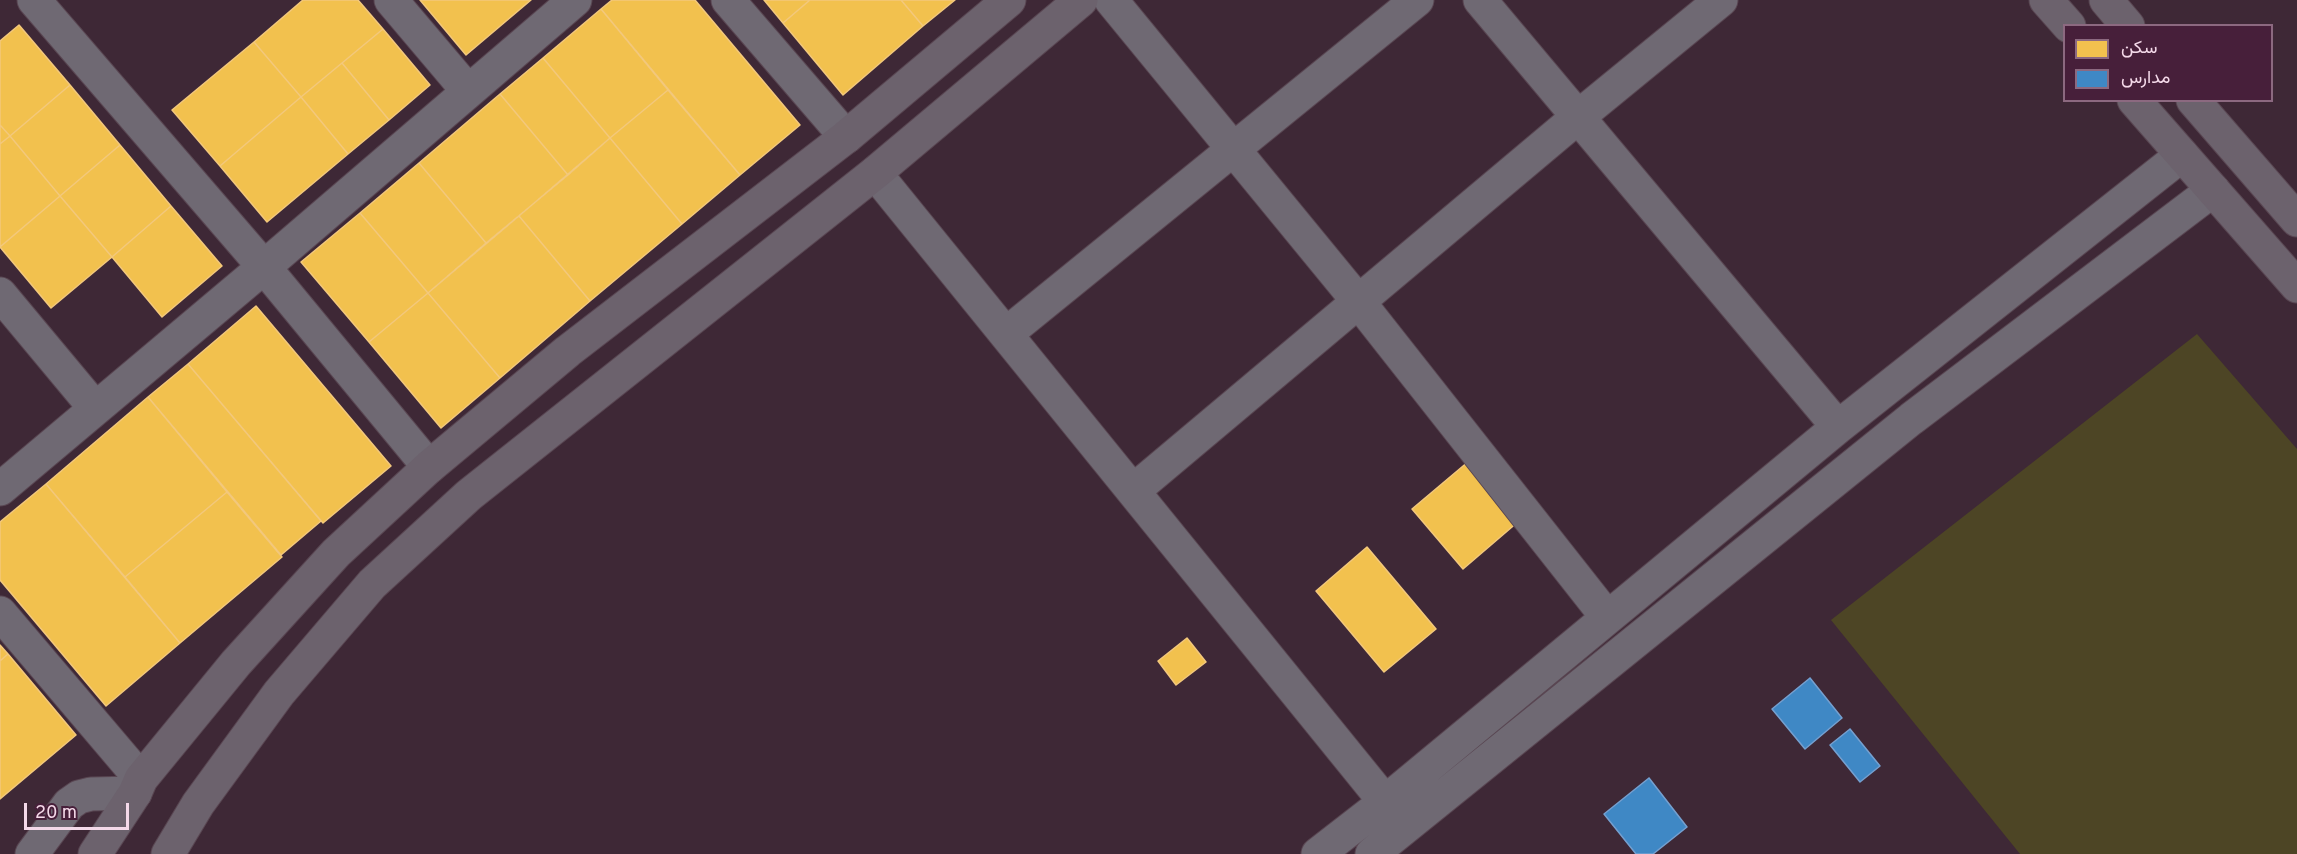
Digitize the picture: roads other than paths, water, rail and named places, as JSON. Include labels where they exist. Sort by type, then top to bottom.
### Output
[{"type":"main road","points":[[95,854],[138,786],[236,663],[336,553],[429,467],[568,351],[846,137],[1009,0]]},
{"type":"main road","points":[[168,854],[198,804],[279,693],[372,584],[469,495],[875,173],[1081,0]]},
{"type":"main road","points":[[2046,0],[2067,24]]},
{"type":"main road","points":[[2106,0],[2126,24]]},
{"type":"main road","points":[[2136,102],[2297,286]]},
{"type":"main road","points":[[2195,102],[2293,208]]},
{"type":"street","points":[[33,0],[264,267],[429,467]]},
{"type":"street","points":[[391,0],[468,91]]},
{"type":"street","points":[[0,489],[264,267],[575,0]]},
{"type":"street","points":[[728,0],[846,137]]},
{"type":"street","points":[[1111,0],[1358,301],[1607,617]]},
{"type":"street","points":[[1006,334],[1417,0]]},
{"type":"street","points":[[1480,0],[1838,427]]},
{"type":"street","points":[[1133,491],[1578,117],[1721,0]]},
{"type":"street","points":[[1318,854],[1838,427],[2182,155]]},
{"type":"street","points":[[875,173],[1405,827]]},
{"type":"street","points":[[1372,854],[1911,419],[2213,190]]},
{"type":"street","points":[[0,294],[95,408]]},
{"type":"street","points":[[0,613],[138,786],[79,797],[69,804],[32,854]]}]
